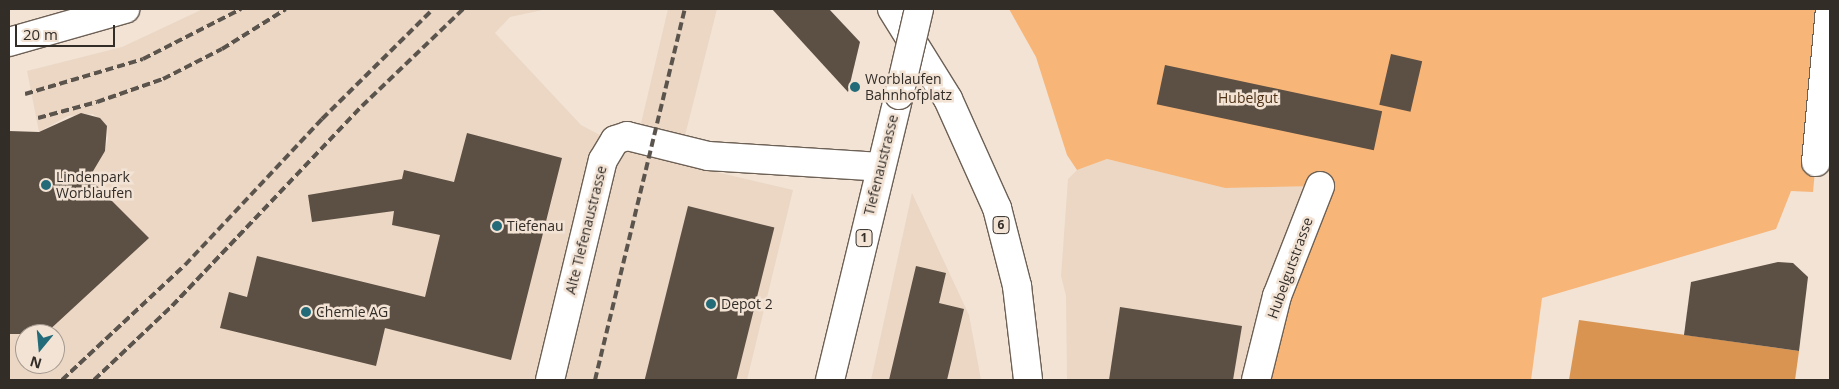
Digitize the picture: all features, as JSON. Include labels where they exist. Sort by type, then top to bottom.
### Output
[{"type":"street","points":[[9,42],[125,9]]},
{"type":"street","name":"6","points":[[892,9],[948,99],[997,208],[1017,286],[1028,380]]},
{"type":"street","name":"Tiefenaustrasse","points":[[830,380],[919,9]]},
{"type":"street","points":[[1816,162],[1830,9]]},
{"type":"street","name":"Alte Tiefenaustrasse","points":[[550,380],[602,160],[615,140],[627,136],[708,156],[881,167]]},
{"type":"street","name":"Hubelgutstrasse","points":[[1256,380],[1277,296],[1320,186]]},
{"type":"shaded area","points":[[203,9],[547,9],[510,17],[495,33],[581,125],[634,153],[668,9],[717,9],[678,163],[793,190],[747,380],[9,380],[9,246],[78,192],[105,151],[108,138],[107,126],[93,114],[68,116],[39,132],[27,71],[122,47]]},
{"type":"shaded area","points":[[1107,159],[1225,188],[1320,186],[1256,380],[1067,380],[1066,296],[1061,276],[1068,179],[1077,170]]},
{"type":"shaded area","points":[[912,193],[969,315],[981,380],[871,380]]},
{"type":"shaded area","points":[[1579,320],[1799,351],[1795,380],[1569,380]]},
{"type":"green space","name":"Hubelgut","points":[[1009,9],[1830,9],[1813,192],[1791,191],[1776,229],[1542,298],[1531,380],[1256,380],[1320,186],[1225,188],[1107,159],[1077,170],[1067,155],[1036,57]]},
{"type":"building","points":[[772,9],[829,9],[860,42],[848,92]]},
{"type":"building","points":[[1391,54],[1422,61],[1410,112],[1379,105]]},
{"type":"building","points":[[1165,65],[1382,111],[1374,150],[1157,104]]},
{"type":"building","points":[[81,113],[100,118],[107,126],[105,151],[89,178],[149,238],[56,324],[15,324],[15,334],[9,334],[9,131],[39,132]]},
{"type":"building","points":[[467,133],[562,158],[511,360],[385,328],[376,366],[220,328],[229,292],[247,297],[257,256],[425,297],[440,235],[392,225],[394,211],[312,222],[308,195],[402,179],[404,170],[454,182]]},
{"type":"building","name":"Depot 2","points":[[688,206],[774,228],[736,380],[645,380]]},
{"type":"building","points":[[1778,262],[1793,263],[1808,277],[1799,351],[1684,335],[1691,282]]},
{"type":"building","points":[[916,266],[946,273],[939,303],[964,309],[947,380],[889,380]]},
{"type":"building","points":[[1120,307],[1242,326],[1233,380],[1109,380]]},
{"type":"railway","points":[[25,94],[143,59],[241,9]]},
{"type":"railway","points":[[38,118],[97,102],[163,79],[222,49],[286,9]]},
{"type":"railway","points":[[62,380],[185,265],[322,119],[433,9]]},
{"type":"railway","points":[[94,380],[172,306],[362,106],[463,9]]},
{"type":"railway","points":[[595,380],[685,9]]},
{"type":"place","name":"Worblaufen Bahnhofplatz","points":[[855,87]]},
{"type":"place","name":"Lindenpark Worblaufen","points":[[46,185]]},
{"type":"place","name":"Tiefenau","points":[[497,226]]},
{"type":"place","name":"Depot 2","points":[[711,304]]},
{"type":"place","name":"Chemie AG","points":[[306,312]]}]
